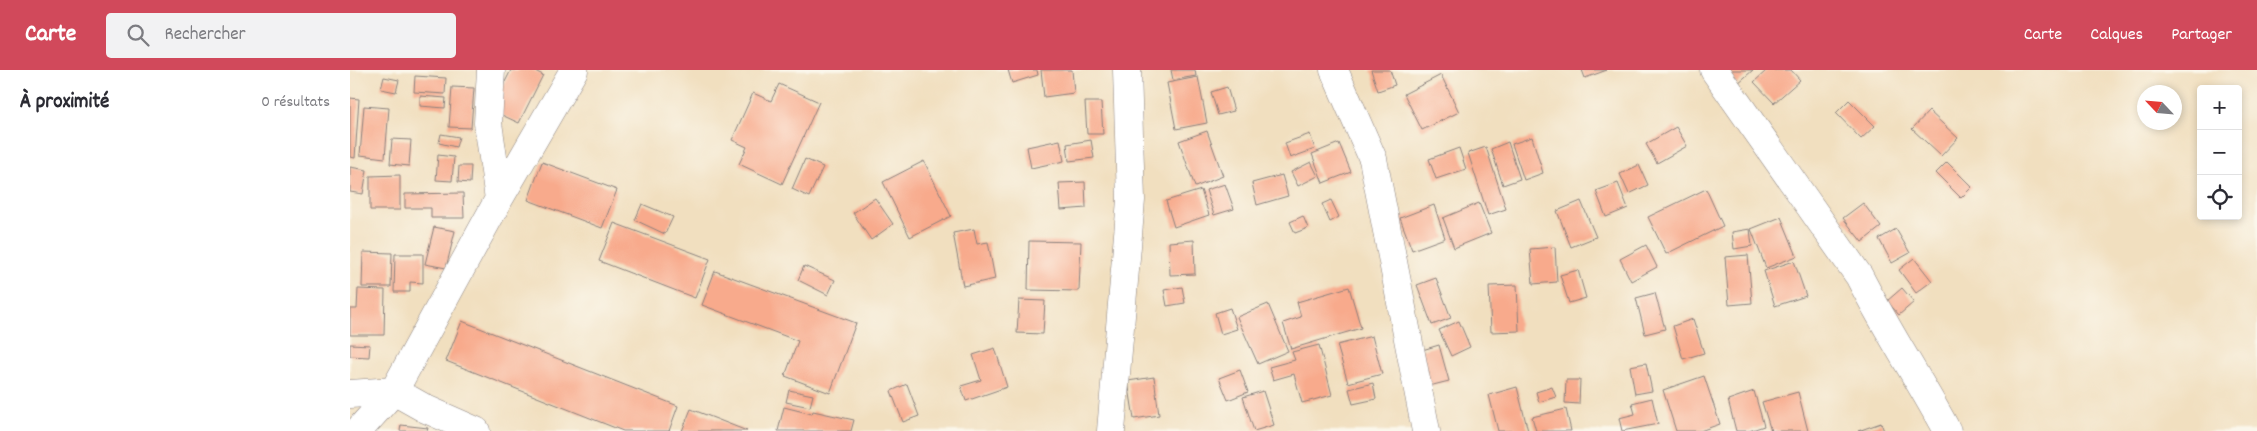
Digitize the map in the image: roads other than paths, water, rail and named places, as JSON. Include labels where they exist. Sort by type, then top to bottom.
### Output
[{"type":"street","points":[[491,70],[488,123],[499,199]]},
{"type":"street","points":[[358,431],[394,391],[499,199],[574,70]]},
{"type":"street","points":[[1111,431],[1130,200],[1127,70]]},
{"type":"street","points":[[1334,70],[1373,160],[1426,431]]},
{"type":"street","points":[[1714,70],[1859,276],[1948,431]]},
{"type":"street","points":[[350,394],[394,391],[426,409],[476,431]]}]
